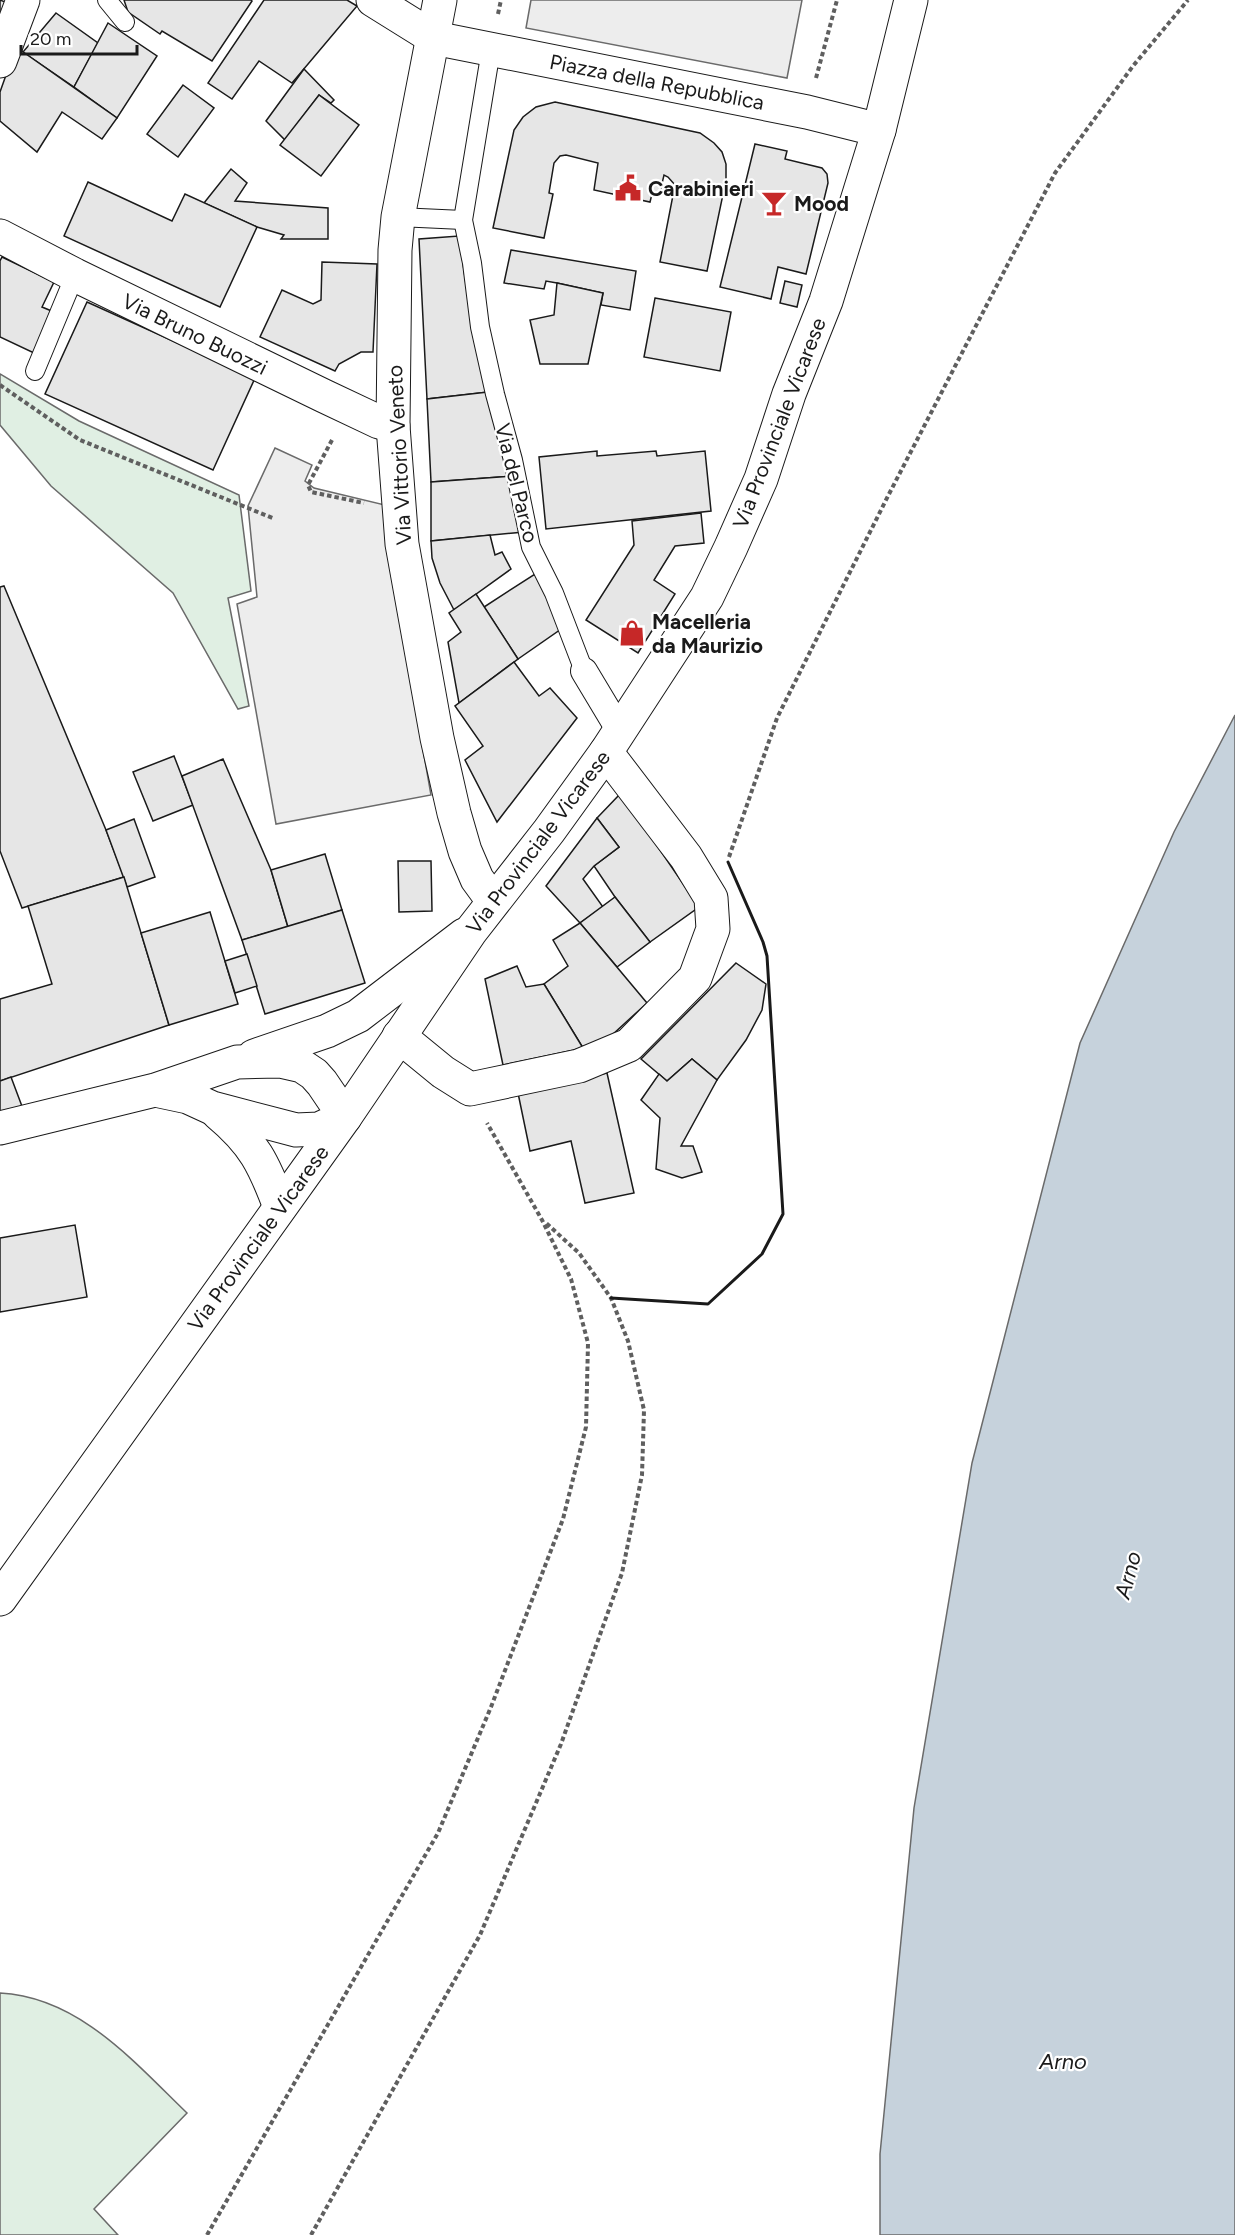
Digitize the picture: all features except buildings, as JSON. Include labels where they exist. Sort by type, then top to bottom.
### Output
[{"type":"street","points":[[0,61],[23,0]]},
{"type":"street","name":"Piazza della Repubblica","points":[[373,0],[434,38],[807,111],[879,129]]},
{"type":"street","name":"Via Vittorio Veneto","points":[[440,0],[398,217],[395,250],[393,426],[402,544],[436,738],[465,851],[477,879],[493,901]]},
{"type":"street","name":"Via Provinciale Vicarese","points":[[0,1599],[345,1117],[471,930],[549,831],[613,742],[707,597],[761,479],[789,394],[826,301],[879,129],[910,0]]},
{"type":"street","name":"Via Bruno Buozzi","points":[[0,236],[324,396],[393,426]]},
{"type":"street","name":"Via del Parco","points":[[584,671],[613,742]]},
{"type":"street","points":[[399,1036],[470,1089],[579,1066],[629,1045],[695,978],[713,929],[711,898],[613,742]]},
{"type":"street","points":[[0,1128],[155,1090],[327,1031],[358,1016],[471,930]]},
{"type":"street","points":[[155,1090],[188,1097],[212,1108],[296,1131],[319,1129],[345,1117],[322,1083],[302,1066],[280,1061],[237,1062]]},
{"type":"street","points":[[212,1108],[232,1125],[258,1156],[280,1208]]},
{"type":"lane","points":[[107,0],[125,22]]},
{"type":"lane","points":[[398,217],[463,220],[490,50]]},
{"type":"lane","name":"Via del Parco","points":[[463,220],[472,263],[480,327],[513,460],[531,547],[554,594],[584,671]]},
{"type":"lane","points":[[35,371],[75,275]]},
{"type":"path","points":[[807,111],[837,0]]},
{"type":"path","points":[[728,862],[777,718],[888,496],[1055,173],[1133,66],[1188,0]]},
{"type":"path","points":[[0,385],[80,440],[275,519]]},
{"type":"path","points":[[207,2235],[438,1833],[491,1707],[563,1519],[586,1427],[588,1343],[571,1279],[542,1220],[470,1089]]},
{"type":"path","points":[[311,2235],[480,1935],[561,1744],[622,1574],[642,1475],[644,1410],[628,1341],[611,1298],[579,1253],[542,1220]]},
{"type":"green space","points":[[0,374],[79,421],[239,495],[251,591],[228,598],[249,706],[238,709],[173,593],[51,486],[0,425]]},
{"type":"green space","points":[[0,1993],[29,1997],[55,2006],[80,2019],[103,2035],[147,2073],[187,2113],[94,2209],[118,2235],[0,2235]]},
{"type":"shaded area","points":[[531,0],[802,0],[787,78],[526,28]]},
{"type":"shaded area","points":[[275,448],[312,465],[305,481],[314,488],[385,505],[392,573],[431,795],[276,824],[237,604],[257,597],[248,506]]},
{"type":"water","name":"Arno","points":[[1235,715],[1235,2235],[880,2235],[880,2154],[914,1808],[972,1463],[1080,1043],[1174,832]]},
{"type":"wall","points":[[611,1298],[708,1304],[762,1254],[783,1214],[767,956],[728,862]]},
{"type":"place","name":"Carabinieri","points":[[628,188]]},
{"type":"place","name":"Mood","points":[[774,203]]},
{"type":"place","name":"Macelleria da Maurizio","points":[[632,633]]}]
